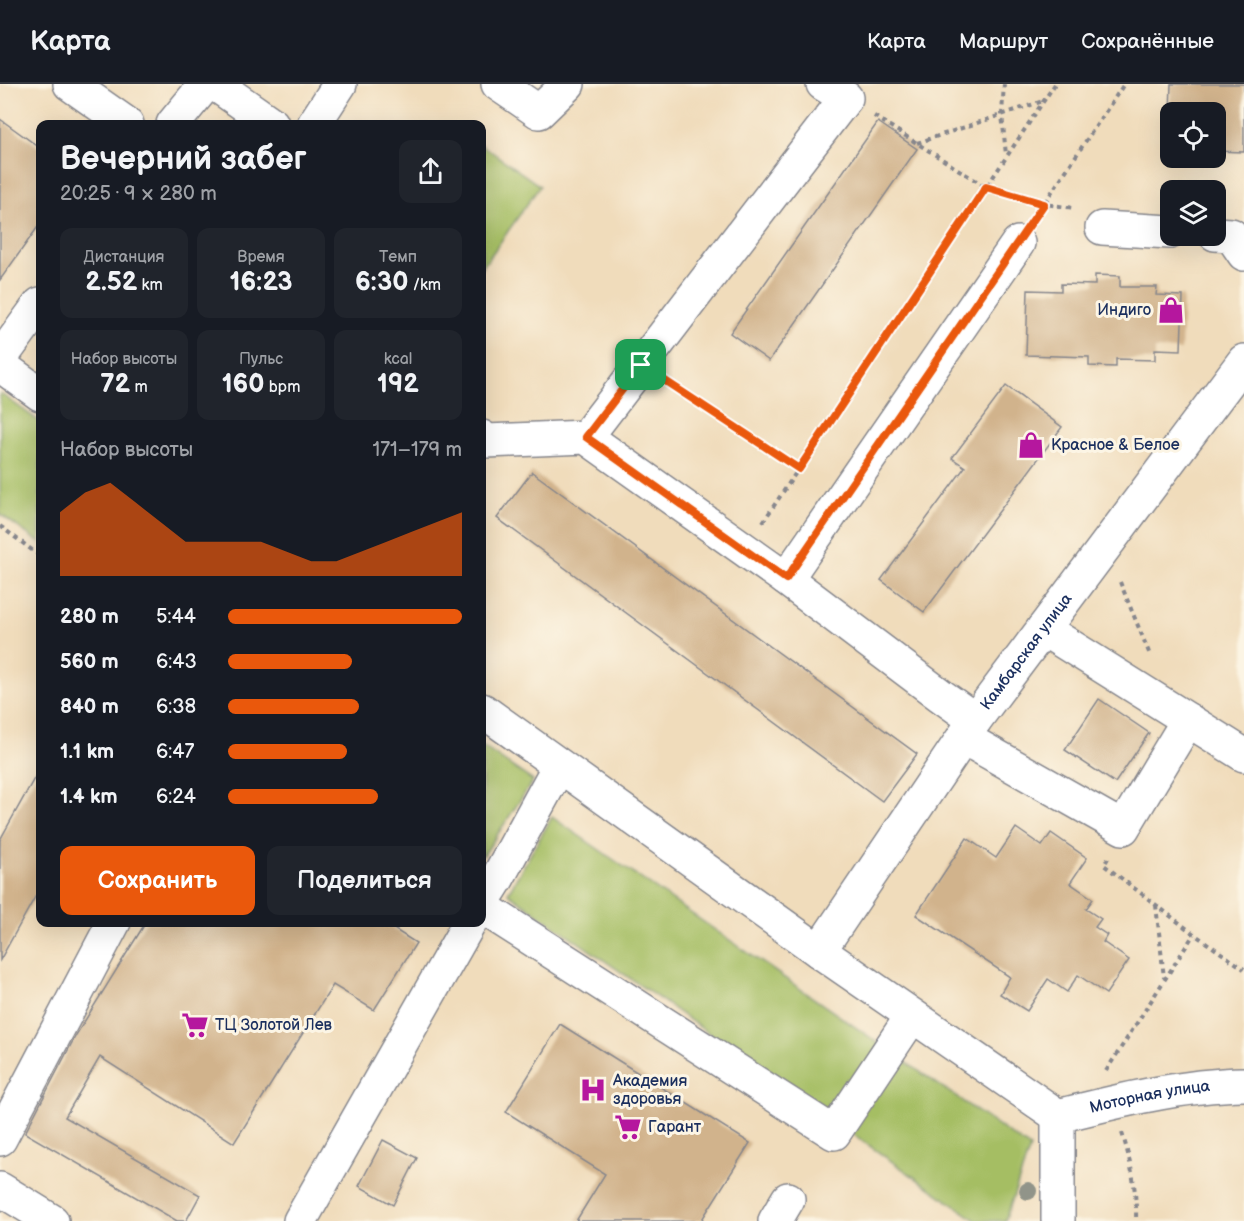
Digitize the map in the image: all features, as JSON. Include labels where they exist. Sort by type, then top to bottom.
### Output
[{"type":"street","points":[[70,84],[122,120]]},
{"type":"street","points":[[176,120],[206,84]]},
{"type":"street","points":[[216,84],[266,120]]},
{"type":"street","points":[[317,120],[340,84]]},
{"type":"street","points":[[498,84],[539,112],[568,84]]},
{"type":"street","points":[[586,437],[641,365],[835,91]]},
{"type":"street","points":[[1102,228],[1160,231]]},
{"type":"street","points":[[1226,235],[1231,235],[1244,254]]},
{"type":"street","points":[[786,579],[1018,243]]},
{"type":"street","points":[[0,359],[36,310]]},
{"type":"street","name":"Камбарская улица","points":[[819,951],[970,729],[1244,361]]},
{"type":"street","points":[[0,365],[36,391]]},
{"type":"street","points":[[486,441],[586,437],[786,579],[940,695],[970,729],[1123,828],[1188,720]]},
{"type":"street","points":[[1043,629],[1244,755]]},
{"type":"street","points":[[486,713],[819,951],[1058,1116],[1058,1221]]},
{"type":"street","points":[[486,898],[560,766]]},
{"type":"street","points":[[486,908],[834,1133],[912,1016]]},
{"type":"street","points":[[0,1139],[111,927]]},
{"type":"street","points":[[300,1221],[467,927]]},
{"type":"street","name":"Моторная улица","points":[[1058,1116],[1113,1102],[1213,1085],[1244,1084]]},
{"type":"street","points":[[0,1189],[52,1221]]},
{"type":"path","points":[[1004,84],[1002,114],[1006,155]]},
{"type":"path","points":[[745,550],[1055,84]]},
{"type":"path","points":[[1018,243],[1124,84]]},
{"type":"path","points":[[835,91],[986,187],[1044,204],[1103,212],[1102,228]]},
{"type":"path","points":[[916,143],[1044,100]]},
{"type":"path","points":[[641,365],[799,469]]},
{"type":"path","points":[[0,526],[36,553]]},
{"type":"path","points":[[1105,547],[1151,656]]},
{"type":"path","points":[[1123,828],[1104,865],[1244,969]]},
{"type":"path","points":[[1156,905],[1164,979]]},
{"type":"green space","points":[[486,148],[540,186],[486,262]]},
{"type":"green space","points":[[0,393],[36,419],[36,540],[0,514]]},
{"type":"green space","points":[[486,749],[533,781],[486,852]]},
{"type":"green space","points":[[552,817],[1030,1148],[1005,1221],[977,1221],[508,893]]},
{"type":"building","points":[[1171,84],[1244,84],[1244,152],[1226,151],[1226,102],[1170,102]]},
{"type":"building","points":[[0,119],[36,145],[36,230],[0,280]]},
{"type":"building","points":[[878,122],[917,149],[769,361],[730,333]]},
{"type":"building","points":[[1095,275],[1120,276],[1120,287],[1157,287],[1156,295],[1183,296],[1181,350],[1155,349],[1155,360],[1116,359],[1116,367],[1089,366],[1089,357],[1026,355],[1028,290],[1061,291],[1061,284],[1095,285]]},
{"type":"building","points":[[1006,386],[1062,427],[924,612],[881,580],[965,467],[952,458]]},
{"type":"building","points":[[532,472],[917,754],[882,801],[497,518]]},
{"type":"building","points":[[1099,699],[1149,733],[1115,783],[1065,750]]},
{"type":"building","points":[[36,775],[36,895],[0,960],[0,840]]},
{"type":"building","points":[[1016,828],[1042,846],[1051,833],[1087,858],[1070,883],[1093,899],[1086,909],[1101,919],[1095,927],[1107,935],[1103,942],[1129,960],[1106,994],[1078,975],[1067,992],[1048,979],[1027,1011],[1000,994],[1010,977],[916,915],[967,838],[996,858]]},
{"type":"building","name":"ТЦ Золотой Лев","points":[[143,927],[391,927],[416,943],[374,1010],[333,985],[234,1143],[100,1057],[65,1117],[200,1195],[186,1221],[177,1221],[25,1133],[76,1035]]},
{"type":"building","name":"Гарант","points":[[560,1024],[750,1143],[701,1221],[576,1221],[605,1174],[506,1112]]},
{"type":"building","points":[[383,1140],[417,1158],[393,1205],[359,1186]]},
{"type":"place","name":"Индиго","points":[[1171,310]]},
{"type":"place","name":"Красное & Белое","points":[[1031,445]]},
{"type":"place","name":"ТЦ Золотой Лев","points":[[195,1025]]},
{"type":"place","name":"Академия здоровья","points":[[593,1090]]},
{"type":"place","name":"Гарант","points":[[628,1127]]},
{"type":"route","points":[[986,187],[1044,204],[786,579],[586,437],[641,365],[799,469],[986,187]]}]
